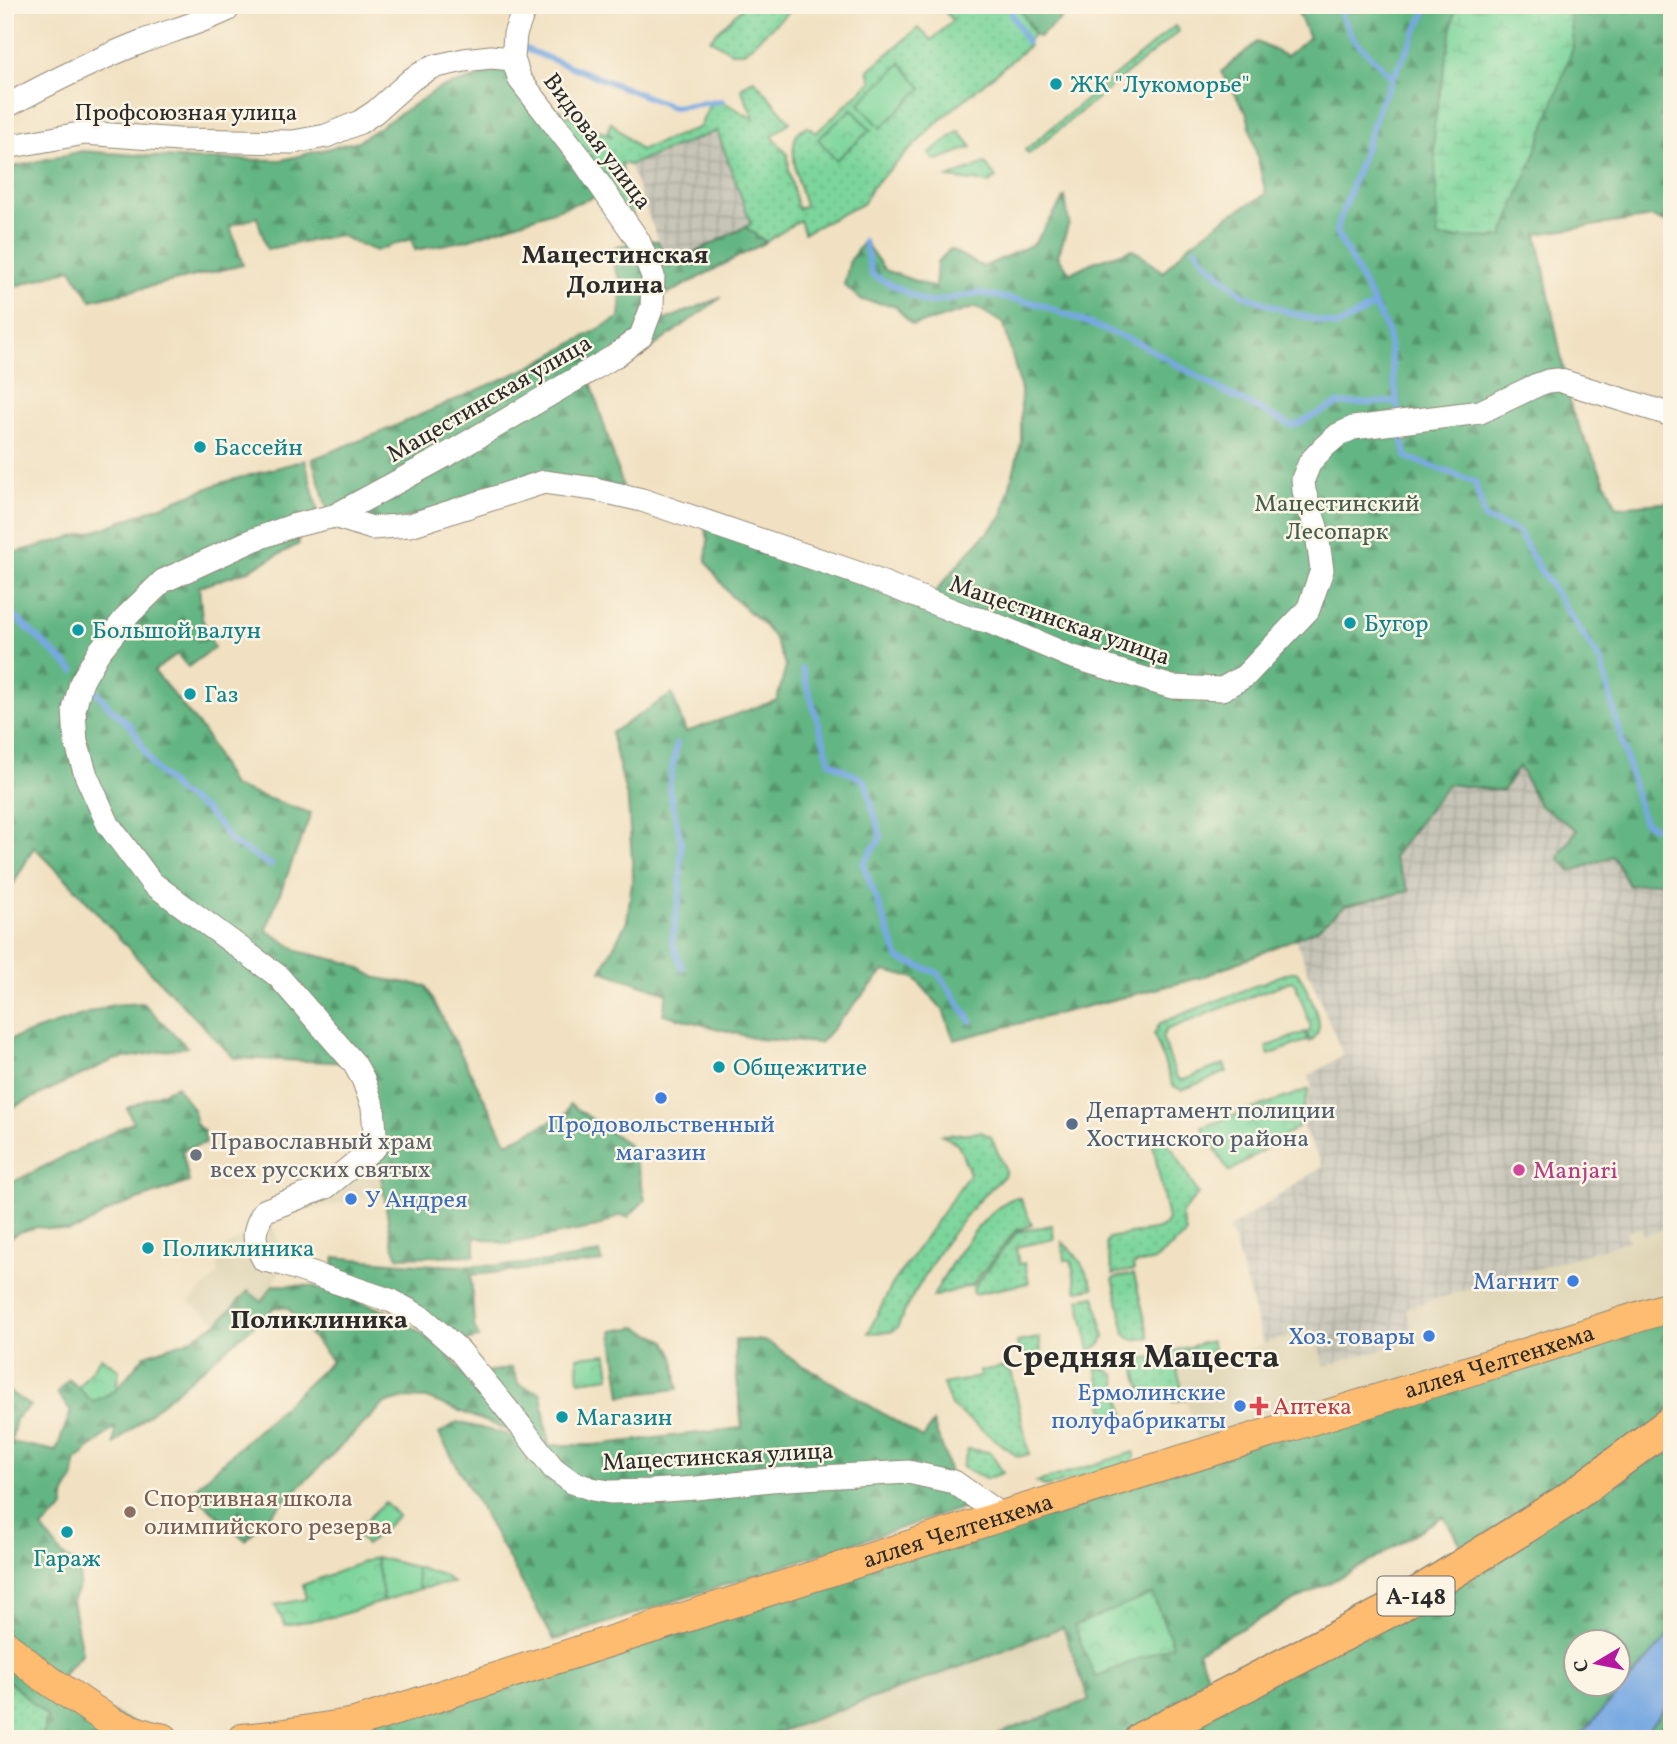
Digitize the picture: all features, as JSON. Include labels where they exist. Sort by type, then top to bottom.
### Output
[{"type":"highway","name":"А-148","points":[[1141,1739],[1398,1606],[1566,1501],[1672,1422]]},
{"type":"main road","name":"аллея Челтенхема","points":[[242,1739],[355,1723],[1672,1306]]},
{"type":"main road","points":[[5,1645],[41,1675],[114,1724],[164,1739]]},
{"type":"street","name":"Профсоюзная улица","points":[[5,107],[50,83],[141,42],[210,18],[227,10],[230,5]]},
{"type":"street","name":"Видовая улица","points":[[529,5],[515,34],[513,59],[520,80],[584,162],[638,240],[653,276],[652,307]]},
{"type":"street","name":"Профсоюзная улица","points":[[5,145],[85,133],[178,141],[293,142],[326,136],[360,122],[412,79],[432,67],[491,57],[513,59]]},
{"type":"street","name":"Мацестинская улица","points":[[652,307],[641,336],[615,356],[445,456],[334,516],[292,526],[253,540],[163,581],[128,615],[98,653],[81,683],[74,710],[76,742],[86,775],[108,824],[152,883],[278,976],[354,1063],[363,1079],[373,1107],[376,1146],[326,1187],[264,1212],[255,1229],[257,1247],[264,1260],[392,1301],[422,1318],[459,1350],[553,1468],[572,1482],[592,1489],[610,1492],[650,1491],[908,1472],[954,1482],[1002,1516]]},
{"type":"street","name":"Мацестинская улица","points":[[334,516],[372,528],[410,525],[544,482],[594,489],[642,500],[863,575],[969,617],[987,621],[1070,656],[1172,687],[1222,690],[1245,676],[1308,610],[1322,570],[1303,479],[1310,462],[1338,435],[1353,428],[1480,412],[1537,385],[1558,380],[1672,415]]},
{"type":"shaded area","points":[[717,131],[751,224],[668,266],[629,165]]},
{"type":"shaded area","points":[[1519,765],[1539,805],[1614,856],[1629,886],[1672,880],[1672,1227],[1643,1235],[1641,1228],[1626,1232],[1629,1241],[1406,1308],[1415,1340],[1325,1366],[1314,1329],[1263,1344],[1234,1240],[1228,1229],[1323,1166],[1301,1125],[1312,1086],[1309,1076],[1343,1055],[1295,939],[1316,930],[1345,906],[1408,891],[1393,857],[1448,783],[1503,791]]},
{"type":"shaded area","points":[[376,1146],[384,1194],[272,1219],[283,1264],[262,1302],[248,1291],[218,1323],[189,1302],[218,1274],[217,1253]]},
{"type":"shaded area","points":[[1672,1227],[1672,1306],[1201,1453],[1177,1370],[1314,1329],[1325,1366],[1415,1340],[1406,1308],[1628,1241],[1626,1232],[1641,1228],[1644,1235]]},
{"type":"shaded area","points":[[1063,1627],[1090,1700],[984,1739],[759,1739],[968,1664]]},
{"type":"green space","points":[[745,5],[796,5],[744,52],[731,52],[710,39]]},
{"type":"green space","points":[[938,5],[1018,5],[1034,34],[1027,42],[1029,46],[941,119],[871,188],[864,203],[804,233],[800,220],[766,242],[745,227],[751,224],[717,131],[629,165],[621,163],[638,240],[531,96],[612,137],[607,132],[611,122],[640,150],[700,127],[709,105],[722,101],[754,119],[741,88],[754,79],[790,122],[772,136],[788,155],[789,172],[798,209],[805,206],[794,161],[795,138],[800,130],[809,127],[816,133],[872,81],[868,71],[918,28],[932,40],[953,20]]},
{"type":"green space","points":[[1018,5],[1077,5],[1039,37],[1034,34]]},
{"type":"green space","name":"Мацестинский Лесопарк","points":[[1295,5],[1672,5],[1672,225],[1652,217],[1537,234],[1572,412],[1617,507],[1672,502],[1672,880],[1629,886],[1613,856],[1571,872],[1558,857],[1577,830],[1539,805],[1519,766],[1503,791],[1448,784],[1393,857],[1409,891],[1345,906],[1316,930],[1203,977],[954,1040],[943,1010],[915,978],[884,971],[820,1043],[757,1039],[663,1014],[667,993],[601,971],[627,921],[633,874],[628,802],[611,733],[672,694],[686,732],[777,700],[786,666],[774,638],[764,625],[732,597],[706,561],[708,539],[701,513],[933,595],[1002,517],[1021,443],[1021,390],[1004,324],[976,307],[912,325],[895,306],[861,300],[844,285],[850,260],[864,241],[885,270],[935,288],[937,263],[950,249],[983,267],[1034,244],[1065,197],[1069,223],[1058,256],[1070,273],[1133,249],[1163,272],[1189,245],[1228,216],[1266,194],[1247,114],[1221,72],[1257,42],[1286,56],[1309,38]]},
{"type":"green space","points":[[1456,5],[1569,5],[1573,47],[1502,237],[1438,238],[1434,126]]},
{"type":"green space","points":[[1175,26],[1179,31],[1029,154],[1025,150]]},
{"type":"green space","points":[[901,63],[922,88],[881,128],[859,104]]},
{"type":"green space","points":[[515,66],[602,187],[592,198],[467,240],[415,250],[411,239],[375,251],[339,235],[267,249],[257,217],[230,226],[243,265],[91,300],[71,269],[10,288],[5,273],[5,169],[82,151],[190,159],[282,160],[358,141],[438,89]]},
{"type":"green space","points":[[852,109],[870,130],[836,160],[818,139]]},
{"type":"green space","points":[[959,131],[972,147],[938,160],[933,159],[929,153]]},
{"type":"green space","points":[[985,163],[996,178],[989,183],[948,178]]},
{"type":"green space","points":[[745,227],[766,242],[652,301],[645,328],[722,297],[649,350],[591,382],[623,487],[534,473],[467,499],[372,528],[364,512],[328,511],[312,459],[528,368],[620,317],[621,283],[608,250],[638,240],[658,241],[668,266]]},
{"type":"green space","points":[[305,460],[318,511],[292,526],[299,544],[247,571],[199,587],[202,618],[214,648],[188,667],[177,654],[154,671],[204,732],[232,786],[311,813],[266,930],[301,952],[350,963],[377,978],[426,986],[507,1143],[566,1114],[570,1104],[629,1145],[645,1200],[628,1217],[620,1215],[597,1227],[507,1244],[475,1237],[475,1255],[398,1257],[392,1243],[376,1146],[354,1063],[234,1058],[34,847],[14,883],[5,888],[5,555],[99,530],[221,483]]},
{"type":"green space","points":[[1290,972],[1297,972],[1300,976],[1316,1011],[1319,1029],[1310,1042],[1307,1033],[1310,1024],[1295,983],[1291,981],[1166,1030],[1162,1037],[1177,1078],[1183,1080],[1224,1064],[1227,1072],[1182,1090],[1173,1086],[1154,1034],[1160,1023]]},
{"type":"green space","points":[[143,1003],[187,1047],[113,1060],[5,1111],[5,1041],[112,1005]]},
{"type":"green space","points":[[1305,1032],[1308,1040],[1269,1055],[1266,1047]]},
{"type":"green space","points":[[177,1086],[194,1111],[196,1124],[203,1129],[206,1143],[182,1150],[189,1182],[115,1208],[82,1227],[68,1231],[38,1227],[19,1232],[5,1242],[5,1186],[133,1122],[127,1108]]},
{"type":"green space","points":[[1309,1089],[1298,1127],[1229,1172],[1202,1127]]},
{"type":"green space","points":[[981,1132],[991,1137],[1005,1174],[977,1202],[943,1245],[897,1328],[890,1332],[868,1333],[892,1285],[970,1173],[958,1144],[942,1135]]},
{"type":"green space","points":[[1156,1133],[1175,1152],[1198,1194],[1181,1214],[1186,1233],[1183,1237],[1155,1260],[1133,1265],[1134,1270],[1113,1274],[1106,1245],[1109,1238],[1158,1229],[1168,1220],[1151,1134]]},
{"type":"green space","points":[[1014,1198],[1020,1198],[1032,1225],[1015,1231],[972,1285],[933,1297],[947,1271],[978,1227]]},
{"type":"green space","points":[[1052,1225],[1054,1239],[1016,1247],[1019,1264],[1025,1263],[1029,1283],[974,1294],[973,1288],[1017,1232]]},
{"type":"green space","points":[[1062,1242],[1077,1257],[1094,1288],[1077,1291],[1071,1260],[1065,1260]]},
{"type":"green space","points":[[600,1253],[602,1262],[471,1275],[474,1326],[479,1338],[461,1342],[332,1273],[335,1257],[467,1266],[533,1263]]},
{"type":"green space","points":[[1134,1274],[1149,1337],[1136,1340],[1125,1333],[1113,1278]]},
{"type":"green space","points":[[273,1285],[312,1286],[389,1312],[444,1350],[466,1378],[512,1367],[519,1385],[541,1393],[549,1445],[595,1445],[742,1428],[735,1340],[770,1343],[798,1363],[923,1438],[933,1423],[953,1487],[975,1504],[554,1640],[439,1434],[457,1422],[537,1442],[429,1399],[405,1398],[384,1404],[245,1540],[191,1492],[332,1361],[288,1308],[275,1307],[114,1444],[115,1427],[75,1461],[74,1477],[65,1495],[64,1508],[42,1528],[62,1555],[81,1567],[79,1586],[72,1601],[82,1653],[55,1684],[164,1739],[42,1739],[47,1716],[5,1678],[5,1389],[30,1406],[16,1418],[11,1442],[56,1451],[71,1411],[57,1393],[69,1379],[93,1402],[116,1390],[145,1355],[187,1341],[218,1323],[248,1291],[262,1302]]},
{"type":"green space","points":[[1095,1296],[1104,1337],[1101,1344],[1090,1351],[1079,1299]]},
{"type":"green space","points":[[1672,1306],[1672,1632],[1632,1677],[1632,1628],[1562,1628],[1562,1698],[1613,1698],[1577,1739],[984,1739],[1089,1700],[1063,1627],[759,1739],[246,1739],[272,1737]],"holes":[[[1443,1516],[1465,1551],[1214,1693],[1198,1651],[1373,1560]]]},
{"type":"green space","points":[[636,1327],[666,1341],[674,1357],[678,1389],[621,1396],[612,1331]]},
{"type":"green space","points":[[1039,1338],[1042,1358],[1019,1353],[1017,1342]]},
{"type":"green space","points":[[1211,1341],[1214,1351],[1175,1363],[1185,1399],[1173,1402],[1169,1390],[1145,1397],[1136,1368],[1140,1360]]},
{"type":"green space","points":[[607,1354],[610,1377],[579,1381],[577,1357]]},
{"type":"green space","points":[[101,1357],[119,1370],[116,1390],[93,1402],[78,1388]]},
{"type":"green space","points":[[1096,1366],[1115,1375],[1125,1418],[1107,1422]]},
{"type":"green space","points":[[1002,1367],[1012,1375],[1029,1454],[1018,1457],[951,1406],[943,1384],[980,1377],[979,1371]]},
{"type":"green space","points":[[968,1449],[990,1452],[1003,1473],[985,1479],[962,1467]]},
{"type":"green space","points":[[1134,1452],[1135,1456],[1131,1462],[1046,1487],[1037,1482]]},
{"type":"green space","points":[[385,1502],[398,1516],[366,1545],[355,1531]]},
{"type":"green space","points":[[376,1557],[384,1601],[337,1616],[285,1625],[275,1605],[306,1599],[303,1585]]},
{"type":"green space","points":[[376,1557],[415,1567],[419,1589],[384,1601]]},
{"type":"green space","points":[[415,1567],[443,1575],[453,1583],[419,1589]]},
{"type":"green space","points":[[1152,1594],[1173,1645],[1095,1677],[1074,1626]]},
{"type":"green space","points":[[5,1678],[47,1716],[42,1739],[5,1739]]},
{"type":"green space","points":[[1672,1701],[1672,1739],[1640,1739]]},
{"type":"water","points":[[1672,1632],[1672,1701],[1640,1739],[1577,1739],[1613,1698],[1632,1698],[1632,1677]]},
{"type":"waterway","points":[[1007,5],[1027,42]]},
{"type":"waterway","points":[[1337,5],[1352,37],[1393,78]]},
{"type":"waterway","points":[[1429,5],[1381,102],[1336,231],[1387,329],[1406,457],[1475,482],[1485,519],[1518,531],[1601,662],[1643,821],[1672,837]]},
{"type":"waterway","points":[[518,46],[673,107],[722,101]]},
{"type":"waterway","points":[[864,241],[872,275],[928,303],[978,293],[1039,304],[1141,344],[1221,390],[1293,426],[1337,404],[1397,402]]},
{"type":"waterway","points":[[1195,248],[1206,262],[1243,295],[1291,313],[1337,326],[1375,305]]},
{"type":"waterway","points":[[5,611],[74,671]]},
{"type":"waterway","points":[[802,669],[830,762],[865,781],[881,837],[863,864],[899,959],[938,973],[971,1021]]},
{"type":"waterway","points":[[94,689],[111,709],[132,727],[153,766],[179,793],[204,809],[231,842],[271,865]]},
{"type":"waterway","points":[[677,743],[669,788],[681,842],[680,893],[672,941],[682,968]]},
{"type":"place","name":"ЖК \"Лукоморье\"","points":[[1056,84]]},
{"type":"place","name":"Бассейн","points":[[200,447]]},
{"type":"place","name":"Бугор","points":[[1350,623]]},
{"type":"place","name":"Большой валун","points":[[78,630]]},
{"type":"place","name":"Газ","points":[[190,694]]},
{"type":"place","name":"Общежитие","points":[[719,1067]]},
{"type":"place","name":"Продовольственный магазин","points":[[661,1098]]},
{"type":"place","name":"Департамент полиции Хостинского района","points":[[1072,1124]]},
{"type":"place","name":"Православный храм всех русских святых","points":[[196,1155]]},
{"type":"place","name":"Manjari","points":[[1519,1170]]},
{"type":"place","name":"У Андрея","points":[[351,1199]]},
{"type":"place","name":"Поликлиника","points":[[148,1248]]},
{"type":"place","name":"Магнит","points":[[1573,1281]]},
{"type":"place","name":"Хоз. товары","points":[[1429,1336]]},
{"type":"place","name":"Ермолинские полуфабрикаты","points":[[1240,1406]]},
{"type":"place","name":"Аптека","points":[[1259,1406]]},
{"type":"place","name":"Магазин","points":[[562,1417]]},
{"type":"place","name":"Спортивная школа олимпийского резерва","points":[[130,1512]]},
{"type":"place","name":"Гараж","points":[[67,1532]]},
{"type":"district","name":"Мацестинская Долина","points":[[615,269]]},
{"type":"district","name":"Поликлиника","points":[[319,1319]]},
{"type":"district","name":"Средняя Мацеста","points":[[1141,1356]]}]
